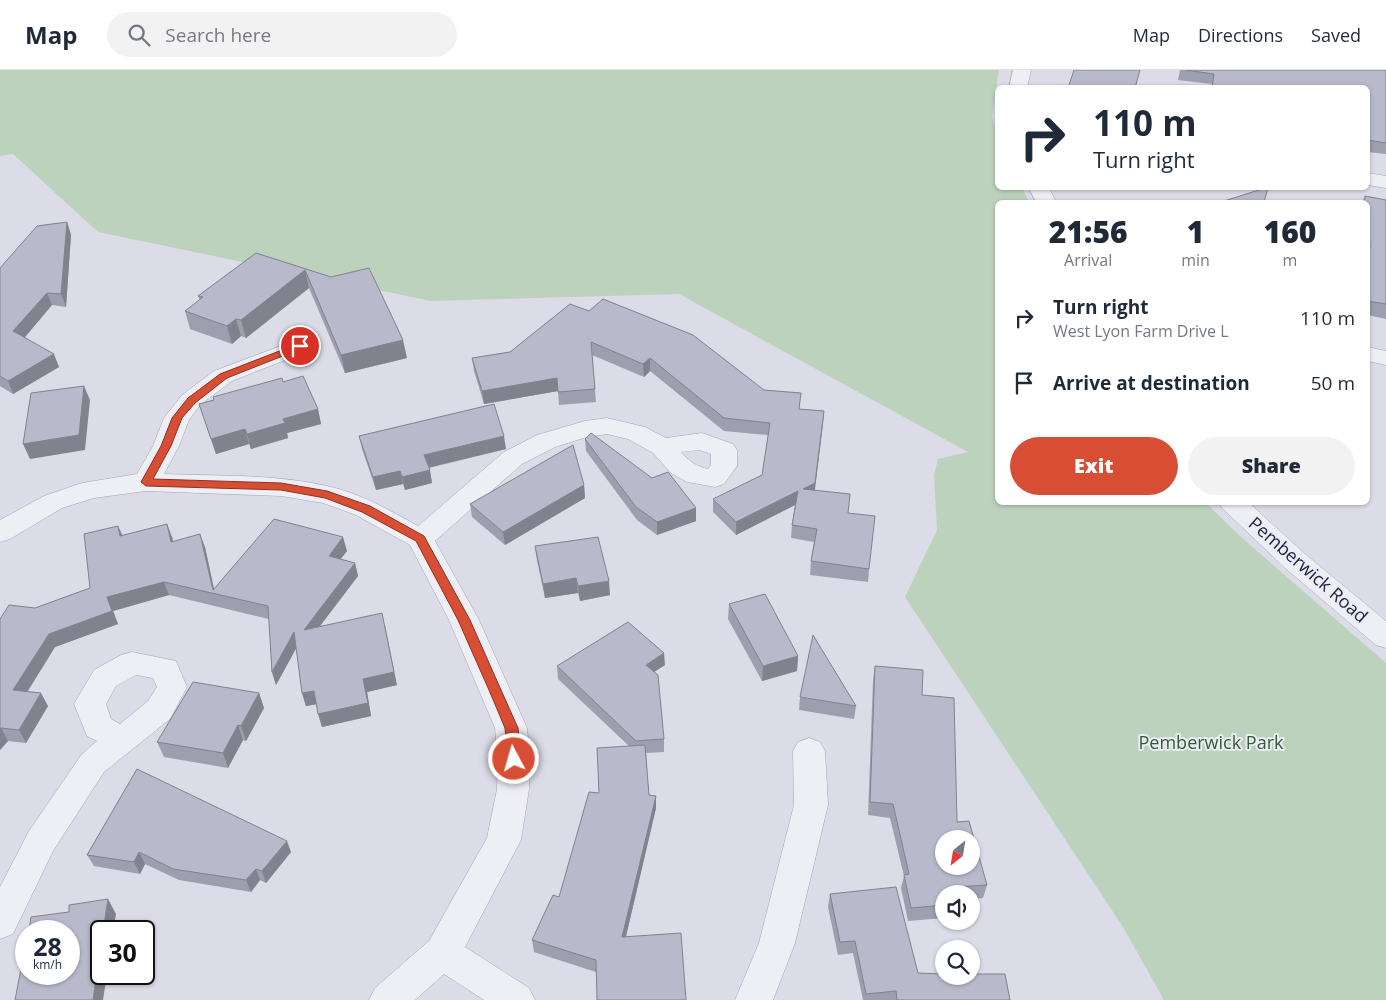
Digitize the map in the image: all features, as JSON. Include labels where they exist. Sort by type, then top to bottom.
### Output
[{"type":"street","points":[[1019,85],[1022,70]]},
{"type":"street","points":[[1370,179],[1386,182]]},
{"type":"street","points":[[146,482],[166,446],[177,418],[191,400],[223,376],[300,346]]},
{"type":"street","points":[[1370,354],[1386,358]]},
{"type":"street","points":[[420,539],[513,458],[546,440],[607,426],[636,433],[662,447]]},
{"type":"street","points":[[0,532],[53,502],[91,489],[146,482],[281,487],[327,495],[366,509],[420,539],[464,620],[511,728],[514,759],[513,789],[504,840],[442,953],[388,1000]]},
{"type":"street","name":"Pemberwick Road","points":[[1234,505],[1295,561],[1386,636]]},
{"type":"street","points":[[0,923],[41,841],[93,763],[122,740]]},
{"type":"street","points":[[754,1000],[777,943],[811,805],[809,750]]},
{"type":"street","points":[[442,953],[516,1000]]},
{"type":"green space","name":"Pemberwick Park","points":[[0,70],[999,70],[997,85],[995,85],[992,117],[995,125],[995,190],[1023,190],[1028,200],[995,200],[995,505],[1208,505],[1242,538],[1386,663],[1386,1000],[1164,1000],[1123,927],[905,597],[937,530],[934,475],[938,459],[968,452],[679,294],[431,301],[98,232],[13,154],[0,156]]},
{"type":"building","points":[[1074,70],[1140,70],[1136,85],[1069,85]]},
{"type":"building","points":[[1186,70],[1386,70],[1386,143],[1370,140],[1370,85],[1212,85],[1214,74]]},
{"type":"building","points":[[1259,190],[1267,190],[1265,200],[1227,200]]},
{"type":"building","points":[[1365,196],[1386,200],[1386,304],[1370,301],[1370,200],[1365,200]]},
{"type":"building","points":[[67,222],[61,294],[47,293],[13,331],[54,354],[8,381],[0,376],[0,268],[37,226]]},
{"type":"building","points":[[256,253],[331,277],[369,268],[403,340],[341,355],[305,270],[241,320],[236,319],[227,326],[185,311],[203,297],[198,296]]},
{"type":"building","points":[[603,299],[693,335],[764,390],[801,393],[799,409],[824,411],[815,483],[803,489],[850,494],[848,513],[875,516],[869,569],[811,561],[817,529],[792,525],[798,491],[736,522],[713,499],[762,475],[770,423],[724,418],[650,358],[643,364],[591,342],[595,389],[558,392],[557,378],[482,391],[472,358],[510,352],[570,304],[589,311]]},
{"type":"building","points":[[303,376],[318,409],[283,419],[285,423],[247,434],[245,429],[211,439],[199,404],[214,400],[213,397],[282,378],[283,382]]},
{"type":"building","points":[[84,386],[79,435],[23,444],[31,393]]},
{"type":"building","points":[[494,404],[504,436],[424,455],[430,470],[402,477],[400,471],[373,477],[359,436]]},
{"type":"building","points":[[591,433],[652,478],[668,472],[696,508],[657,522],[636,507],[585,439]]},
{"type":"building","points":[[573,445],[584,485],[503,532],[470,504]]},
{"type":"building","points":[[274,519],[343,537],[329,556],[355,563],[304,630],[382,613],[394,672],[363,679],[368,703],[318,714],[314,691],[302,693],[294,632],[272,672],[268,606],[164,582],[107,597],[112,611],[49,634],[13,690],[41,693],[19,730],[0,729],[0,619],[9,605],[35,608],[90,588],[84,534],[118,526],[120,536],[167,524],[171,542],[200,534],[213,590]]},
{"type":"building","points":[[598,537],[609,581],[578,586],[576,578],[543,584],[535,546]]},
{"type":"building","points":[[765,594],[798,656],[763,666],[729,604]]},
{"type":"building","points":[[628,622],[664,653],[646,665],[658,675],[664,739],[636,741],[557,666]]},
{"type":"building","points":[[813,635],[856,706],[800,697]]},
{"type":"building","points":[[875,666],[923,670],[922,695],[954,698],[957,822],[969,821],[972,830],[935,830],[935,875],[980,875],[980,860],[987,885],[935,885],[935,906],[911,908],[904,875],[909,874],[893,804],[870,802]]},
{"type":"building","points":[[193,682],[259,693],[241,726],[238,725],[223,753],[157,742]]},
{"type":"building","points":[[645,745],[649,795],[656,796],[622,937],[681,933],[686,1000],[597,1000],[596,960],[532,940],[553,895],[559,897],[589,792],[599,793],[597,748]]},
{"type":"building","points":[[137,769],[287,841],[262,871],[256,869],[246,880],[173,869],[139,852],[134,862],[87,855]]},
{"type":"building","points":[[896,887],[918,973],[935,974],[935,985],[980,985],[980,974],[1005,974],[1010,1000],[897,1000],[896,991],[866,994],[855,941],[840,942],[830,894]]},
{"type":"building","points":[[108,899],[105,920],[90,920],[90,985],[95,985],[93,1000],[15,1000],[18,985],[80,985],[80,920],[31,920],[31,917],[69,912],[69,905]]},
{"type":"route","points":[[300,346],[223,376],[191,400],[177,418],[166,446],[146,482],[281,487],[327,495],[366,509],[420,539],[464,620],[495,690],[511,728],[514,759]]}]
